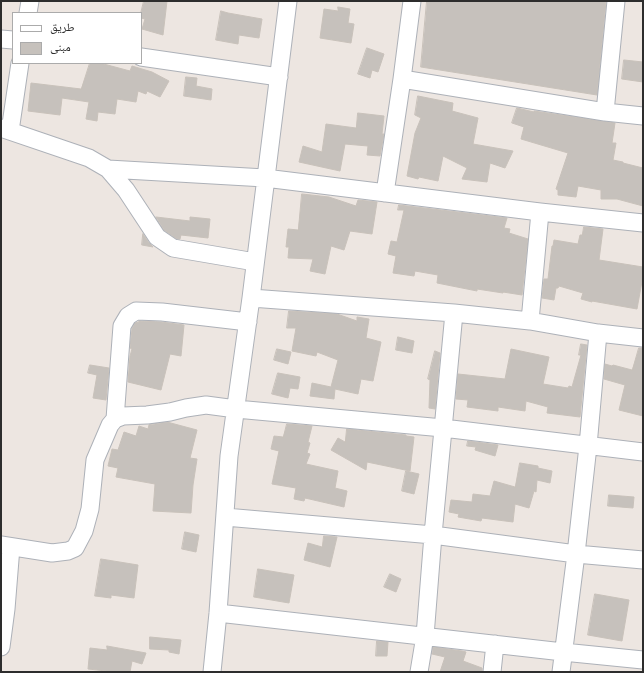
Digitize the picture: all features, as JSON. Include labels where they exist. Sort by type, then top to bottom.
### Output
[{"type":"street","points":[[28,12],[30,1]]},
{"type":"street","points":[[212,672],[218,613],[229,456],[248,322],[288,1]]},
{"type":"street","points":[[385,193],[412,1]]},
{"type":"street","points":[[605,112],[616,1]]},
{"type":"street","points":[[1,39],[12,40]]},
{"type":"street","points":[[142,57],[279,76]]},
{"type":"street","points":[[20,64],[6,129],[89,158],[108,169],[126,190],[157,238],[173,248],[255,262]]},
{"type":"street","points":[[402,79],[605,112],[643,116]]},
{"type":"street","points":[[108,169],[265,178],[540,212],[643,223]]},
{"type":"street","points":[[530,321],[540,212]]},
{"type":"street","points":[[251,298],[454,313],[530,321],[598,333],[643,338]]},
{"type":"street","points":[[115,419],[122,326],[128,316],[136,312],[162,312],[248,322]]},
{"type":"street","points":[[418,672],[425,636],[454,313]]},
{"type":"street","points":[[561,672],[588,446],[598,333]]},
{"type":"street","points":[[1,647],[6,608],[6,546],[52,553],[68,551],[75,548],[84,531],[90,509],[95,460],[110,425],[115,419],[123,416],[170,412],[206,405],[443,428],[643,452]]},
{"type":"street","points":[[225,518],[433,535],[576,554],[643,560]]},
{"type":"street","points":[[218,613],[643,660]]},
{"type":"street","points":[[492,672],[495,644]]},
{"type":"building","points":[[144,1],[167,1],[163,35],[142,29],[145,19],[142,18],[141,12]]},
{"type":"building","points":[[427,1],[606,1],[597,95],[421,67]]},
{"type":"building","points":[[338,7],[350,9],[348,23],[354,24],[351,43],[320,38],[324,9],[338,11]]},
{"type":"building","points":[[221,11],[262,19],[259,38],[239,35],[238,44],[216,40]]},
{"type":"building","points":[[367,48],[384,54],[378,72],[372,70],[370,78],[358,74]]},
{"type":"building","points":[[624,60],[643,62],[643,82],[622,79]]},
{"type":"building","points":[[90,64],[104,64],[130,71],[132,66],[152,72],[169,81],[160,97],[147,91],[146,94],[138,91],[136,102],[117,99],[115,114],[98,112],[97,121],[86,119],[89,102],[62,98],[60,115],[28,111],[31,83],[81,89]]},
{"type":"building","points":[[186,77],[197,78],[196,86],[212,89],[211,100],[184,96]]},
{"type":"building","points":[[418,96],[453,103],[452,111],[478,118],[473,144],[513,151],[505,168],[490,163],[487,182],[462,179],[467,168],[443,156],[438,181],[419,177],[418,179],[407,176],[415,133],[421,118],[415,115]]},
{"type":"building","points":[[517,108],[534,112],[615,123],[612,143],[616,143],[613,160],[643,168],[643,206],[617,199],[601,199],[601,190],[578,186],[576,197],[558,195],[558,190],[556,189],[568,153],[521,139],[524,127],[512,123]]},
{"type":"building","points":[[358,113],[384,116],[382,134],[384,134],[380,156],[367,155],[368,146],[345,144],[340,171],[299,162],[303,146],[322,152],[326,124],[356,128]]},
{"type":"building","points":[[302,194],[329,197],[356,206],[358,200],[377,202],[372,234],[350,231],[344,250],[331,246],[325,274],[310,271],[313,259],[288,258],[289,247],[286,247],[288,229],[298,230]]},
{"type":"building","points":[[399,205],[507,218],[504,228],[510,229],[509,233],[528,239],[522,295],[477,289],[477,291],[437,283],[438,275],[415,271],[414,276],[393,273],[396,256],[388,254],[391,241],[397,242],[404,210],[398,210]]},
{"type":"building","points":[[156,217],[190,221],[190,217],[210,219],[208,238],[181,235],[180,239],[177,239],[164,230]]},
{"type":"building","points":[[584,227],[603,229],[599,260],[643,267],[643,276],[637,309],[581,299],[583,293],[559,286],[556,288],[554,300],[542,298],[544,279],[548,279],[554,240],[578,244]]},
{"type":"building","points":[[143,234],[149,243],[153,247],[142,245]]},
{"type":"building","points":[[289,311],[337,314],[357,321],[357,317],[369,319],[366,338],[381,342],[373,381],[361,379],[358,394],[335,389],[334,399],[310,396],[312,383],[331,387],[338,360],[317,352],[316,356],[292,351],[296,328],[287,328]]},
{"type":"building","points":[[139,321],[184,325],[181,356],[170,354],[161,390],[128,382],[132,349],[130,348],[132,329],[135,323]]},
{"type":"building","points":[[398,337],[414,341],[412,353],[396,350]]},
{"type":"building","points":[[581,344],[587,345],[580,417],[547,413],[548,407],[526,401],[525,411],[498,407],[498,411],[467,407],[468,400],[456,399],[458,374],[505,379],[511,349],[549,357],[543,384],[568,388],[569,386],[572,387],[581,355],[579,355]]},
{"type":"building","points":[[639,348],[643,348],[643,416],[619,410],[625,385],[604,379],[605,364],[632,370]]},
{"type":"building","points":[[277,349],[291,352],[288,364],[274,360]]},
{"type":"building","points":[[435,351],[440,353],[435,409],[429,408],[430,380],[428,379]]},
{"type":"building","points":[[90,365],[109,368],[106,400],[93,398],[97,375],[88,373]]},
{"type":"building","points":[[278,373],[300,377],[298,389],[290,388],[288,398],[272,394]]},
{"type":"building","points":[[167,422],[197,430],[190,458],[197,459],[191,513],[153,511],[155,484],[116,477],[118,468],[108,466],[112,449],[118,450],[124,432],[136,436],[139,426],[148,429],[149,425]]},
{"type":"building","points":[[287,424],[312,426],[307,453],[310,454],[306,464],[338,471],[335,488],[347,491],[344,507],[305,498],[304,501],[294,499],[296,488],[272,484],[279,451],[271,449],[274,436],[283,437]]},
{"type":"building","points":[[347,429],[414,437],[410,471],[367,462],[366,470],[331,450],[338,438],[345,442]]},
{"type":"building","points":[[468,441],[498,445],[495,456],[475,450],[476,447],[467,446]]},
{"type":"building","points":[[520,463],[538,466],[538,468],[552,471],[550,483],[537,480],[536,492],[534,491],[529,508],[515,504],[513,522],[482,518],[481,521],[458,517],[459,514],[449,512],[451,500],[472,502],[473,494],[490,496],[494,481],[515,487]]},
{"type":"building","points":[[406,471],[419,474],[414,494],[402,491]]},
{"type":"building","points":[[609,495],[634,497],[633,508],[608,506]]},
{"type":"building","points":[[185,532],[199,535],[196,552],[182,549]]},
{"type":"building","points":[[324,536],[337,537],[330,567],[304,560],[308,543],[322,547]]},
{"type":"building","points":[[101,559],[138,565],[134,598],[111,595],[111,598],[95,596]]},
{"type":"building","points":[[258,569],[294,575],[289,603],[254,597]]},
{"type":"building","points":[[390,574],[401,579],[396,592],[384,587]]},
{"type":"building","points":[[595,594],[629,600],[622,641],[588,635]]},
{"type":"building","points":[[150,637],[181,640],[179,654],[169,652],[169,650],[150,649]]},
{"type":"building","points":[[377,641],[388,642],[387,656],[376,656]]},
{"type":"building","points":[[107,646],[146,653],[142,664],[132,661],[130,672],[88,669],[90,648],[107,650]]},
{"type":"building","points":[[433,647],[466,652],[463,661],[482,668],[482,672],[440,672],[445,657],[432,654]]}]
